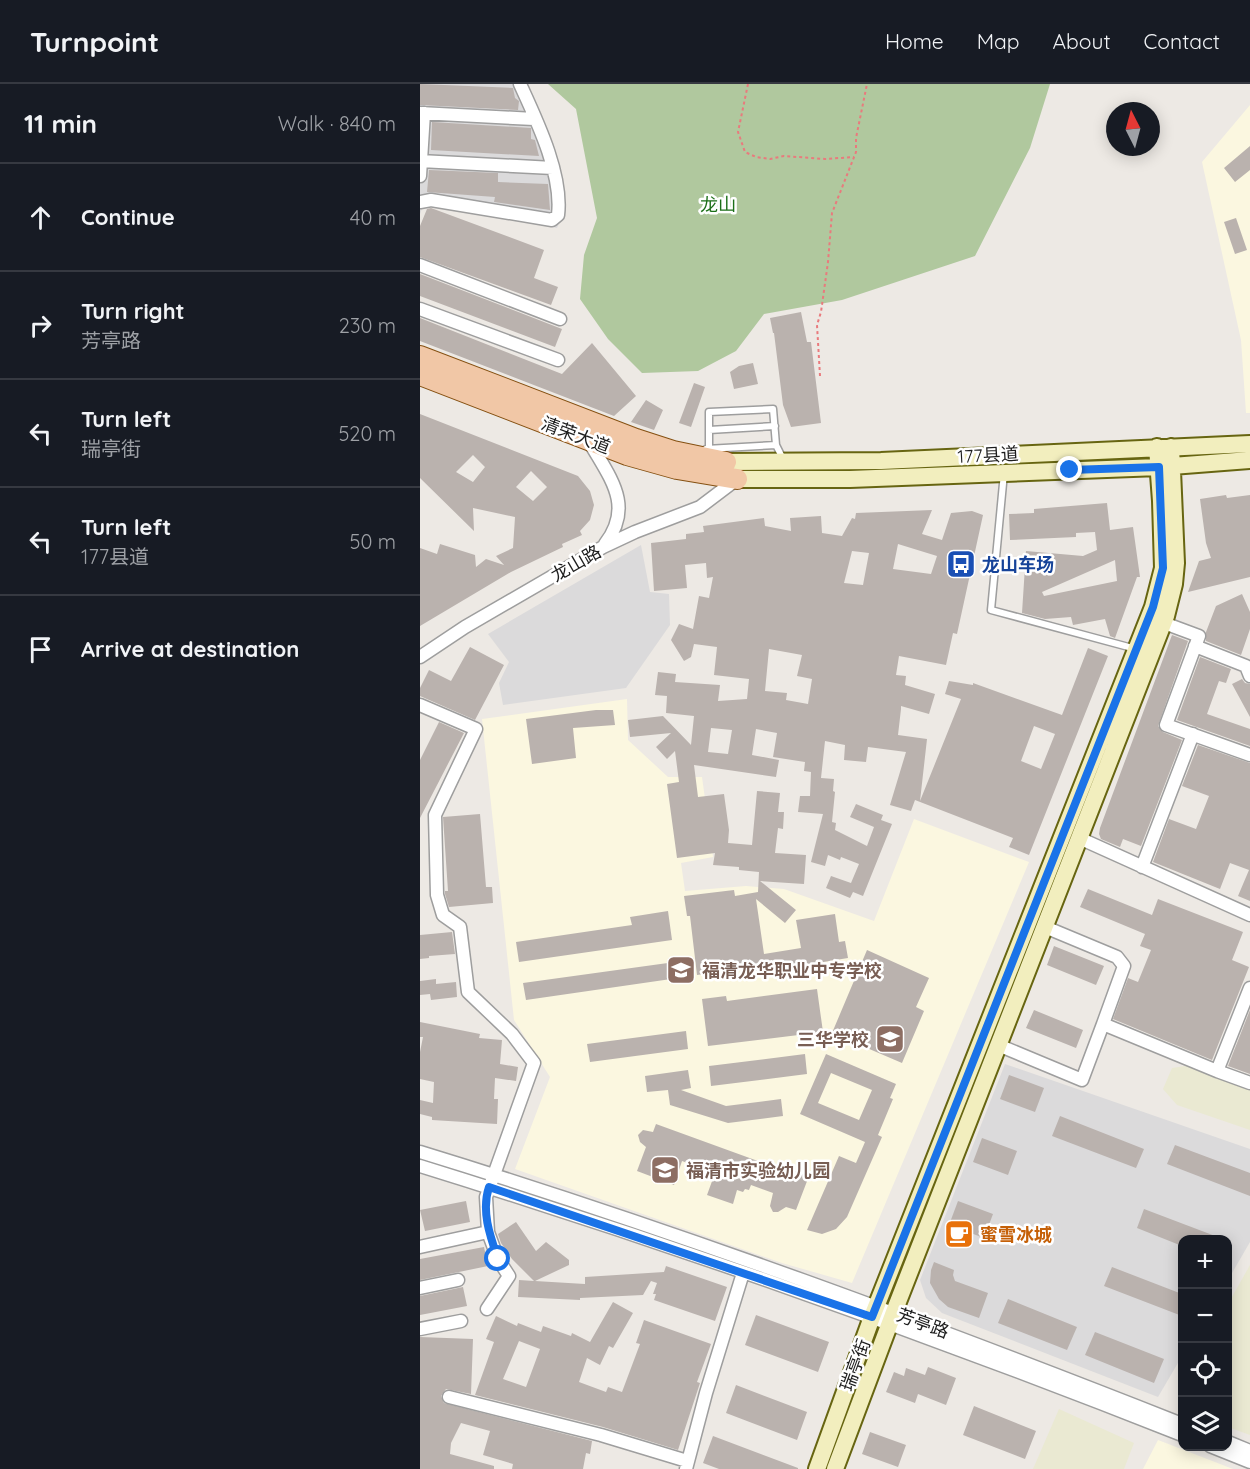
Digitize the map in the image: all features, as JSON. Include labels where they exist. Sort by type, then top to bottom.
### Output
[{"type":"main road","name":"清荣大道","points":[[420,356],[636,439],[673,451],[726,462]]},
{"type":"main road","name":"清荣大道","points":[[420,375],[627,455],[677,469],[737,479]]},
{"type":"main road","name":"177县道","points":[[726,462],[881,461],[1250,444]]},
{"type":"main road","name":"瑞亭街","points":[[835,1469],[891,1318],[1164,623],[1174,584],[1176,563],[1164,447]]},
{"type":"main road","name":"177县道","points":[[737,479],[850,479],[1166,466],[1250,460]]},
{"type":"main road","name":"瑞亭街","points":[[817,1469],[875,1312],[1153,607],[1163,568],[1166,466]]},
{"type":"street","points":[[420,202],[431,200],[552,220],[558,215],[560,203],[553,168],[520,84]]},
{"type":"street","points":[[420,176],[422,113],[534,119]]},
{"type":"street","points":[[421,161],[553,168]]},
{"type":"street","points":[[420,265],[560,320]]},
{"type":"street","points":[[420,309],[558,360]]},
{"type":"street","points":[[589,440],[616,491],[620,504],[619,520],[613,534],[603,547]]},
{"type":"street","name":"龙山路","points":[[420,657],[465,627],[603,547],[700,507],[737,479]]},
{"type":"street","points":[[1164,623],[1199,636],[1166,725],[1250,755]]},
{"type":"street","points":[[1195,646],[1246,666],[1250,676]]},
{"type":"street","points":[[420,705],[476,729],[435,815],[437,895],[443,915],[460,927],[468,992],[512,1034],[534,1063],[486,1197],[488,1232],[498,1259],[508,1276],[487,1309]]},
{"type":"street","points":[[1142,867],[1192,734]]},
{"type":"street","points":[[1079,838],[1250,915]]},
{"type":"street","points":[[998,1045],[1082,1080],[1124,966],[1117,957],[1045,927]]},
{"type":"street","points":[[1217,1071],[1250,988]]},
{"type":"street","points":[[1103,1024],[1250,1083]]},
{"type":"street","name":"芳亭路","points":[[420,1152],[598,1208],[1178,1423]]},
{"type":"street","name":"芳亭路","points":[[420,1166],[743,1273],[875,1312]]},
{"type":"street","points":[[420,1247],[488,1232]]},
{"type":"street","points":[[450,1397],[601,1435],[687,1465],[743,1273]]},
{"type":"street","points":[[420,1288],[458,1280]]},
{"type":"street","name":"芳亭路","points":[[891,1318],[1178,1434]]},
{"type":"street","points":[[420,1329],[461,1321]]},
{"type":"street","points":[[1232,1444],[1250,1451]]},
{"type":"street","points":[[1222,1451],[1250,1462]]},
{"type":"lane","points":[[709,450],[709,412],[773,409],[776,445],[784,462]]},
{"type":"lane","points":[[709,430],[775,426]]},
{"type":"lane","points":[[673,451],[693,448],[709,450],[776,445]]},
{"type":"lane","points":[[1004,473],[991,609],[1137,649]]},
{"type":"path","points":[[748,84],[738,132],[745,152],[756,157],[770,159],[784,156],[825,159],[854,157]]},
{"type":"path","points":[[820,376],[817,325],[822,312],[832,213],[854,157],[867,84]]},
{"type":"shaded area","points":[[420,84],[524,84],[564,191],[563,214],[557,228],[430,204],[423,206],[420,214]]},
{"type":"shaded area","points":[[1250,105],[1250,413],[1246,413],[1241,340],[1202,162]]},
{"type":"shaded area","points":[[641,545],[650,592],[669,594],[670,625],[626,688],[503,705],[499,683],[509,662],[488,634]]},
{"type":"shaded area","points":[[627,699],[628,740],[668,777],[702,777],[713,857],[681,863],[685,891],[746,886],[784,889],[874,921],[914,819],[1029,862],[852,1283],[782,1263],[515,1169],[550,1077],[514,1020],[482,719]]},
{"type":"shaded area","points":[[1005,1064],[1250,1149],[1250,1242],[1232,1273],[1232,1235],[1178,1235],[1178,1363],[1158,1397],[942,1313],[926,1298],[920,1280]]},
{"type":"shaded area","points":[[1158,1440],[1178,1448],[1178,1451],[1186,1451],[1233,1469],[1143,1469]]},
{"type":"green space","name":"龙山","points":[[548,84],[1050,84],[1030,148],[975,256],[842,300],[764,314],[736,351],[698,371],[642,373],[608,339],[580,299],[584,255],[597,218],[576,109]]},
{"type":"green space","points":[[1192,1065],[1250,1087],[1250,1130],[1177,1105],[1163,1089],[1172,1068]]},
{"type":"green space","points":[[1250,1265],[1250,1435],[1232,1428],[1232,1297]]},
{"type":"green space","points":[[1059,1409],[1134,1443],[1124,1469],[1033,1469]]},
{"type":"building","points":[[420,84],[513,88],[515,98],[519,101],[518,110],[420,105]]},
{"type":"building","points":[[432,122],[531,128],[531,139],[535,140],[539,156],[431,150]]},
{"type":"building","points":[[1250,146],[1250,170],[1235,182],[1224,168]]},
{"type":"building","points":[[429,170],[498,173],[498,182],[548,184],[550,210],[494,202],[495,197],[427,192]]},
{"type":"building","points":[[431,208],[544,250],[534,278],[558,287],[551,305],[420,257],[420,226],[427,209]]},
{"type":"building","points":[[1236,218],[1247,250],[1235,254],[1224,222]]},
{"type":"building","points":[[420,274],[562,329],[555,347],[420,296]]},
{"type":"building","points":[[801,312],[807,342],[811,342],[821,423],[791,427],[783,405],[770,318]]},
{"type":"building","points":[[420,318],[562,374],[592,343],[636,396],[614,416],[420,341]]},
{"type":"building","points":[[753,363],[758,384],[734,389],[730,372],[739,366]]},
{"type":"building","points":[[694,383],[705,387],[691,427],[679,423]]},
{"type":"building","points":[[646,400],[663,410],[654,430],[631,422]]},
{"type":"building","points":[[420,414],[578,476],[590,491],[594,505],[590,520],[580,531],[582,535],[562,544],[563,547],[511,572],[420,626],[420,548],[437,554],[440,544],[475,555],[476,567],[486,559],[504,565],[496,556],[513,548],[515,517],[473,508],[474,531],[420,478]],"holes":[[[473,455],[485,467],[473,482],[456,472]],[[531,471],[547,487],[533,501],[516,487]]]},
{"type":"building","points":[[1226,495],[1227,498],[1250,495],[1250,577],[1188,592],[1199,561],[1211,558],[1206,543],[1200,499]]},
{"type":"building","points":[[1107,503],[1110,530],[1133,527],[1140,577],[1137,577],[1115,638],[1110,636],[1105,619],[1073,625],[1071,617],[1045,619],[1022,613],[1026,551],[1083,556],[1097,550],[1095,532],[1076,533],[1076,537],[1010,540],[1009,514],[1034,513],[1034,509]],"holes":[[[1115,560],[1117,581],[1044,596],[1042,592]]]},
{"type":"building","points":[[932,510],[922,534],[942,540],[951,513],[972,511],[983,515],[957,634],[953,633],[946,665],[899,656],[896,675],[906,676],[905,685],[935,694],[929,714],[901,706],[898,735],[927,739],[920,801],[961,699],[945,694],[949,681],[973,685],[973,683],[1062,715],[1088,648],[1108,656],[1029,855],[1009,847],[1013,838],[915,800],[911,811],[890,805],[906,752],[868,747],[866,762],[844,760],[845,745],[825,741],[821,778],[834,779],[832,822],[836,823],[835,830],[867,846],[874,827],[850,817],[856,804],[883,815],[881,820],[892,824],[863,896],[853,892],[850,898],[826,888],[831,876],[851,883],[859,864],[828,855],[825,866],[811,862],[823,814],[798,812],[800,796],[810,796],[811,772],[804,771],[805,762],[773,757],[777,733],[756,729],[752,755],[779,760],[776,777],[694,765],[698,797],[724,794],[729,830],[728,843],[752,845],[757,791],[780,793],[778,812],[784,812],[783,829],[778,828],[775,853],[806,855],[804,884],[760,881],[796,910],[785,923],[756,899],[764,954],[801,948],[796,920],[835,914],[839,942],[845,941],[848,958],[749,974],[749,968],[697,975],[690,916],[687,916],[684,896],[734,890],[735,896],[758,892],[759,872],[739,870],[739,867],[713,865],[715,853],[677,858],[667,784],[679,782],[675,751],[667,759],[656,747],[671,733],[630,737],[628,720],[663,716],[691,745],[694,716],[666,713],[667,696],[655,695],[658,672],[676,674],[675,682],[720,685],[718,701],[747,699],[749,679],[714,675],[717,647],[694,644],[691,657],[684,661],[671,640],[679,624],[693,629],[699,596],[709,598],[713,577],[707,578],[706,563],[685,565],[687,588],[654,591],[651,543],[686,539],[686,534],[704,532],[703,526],[764,518],[765,526],[791,531],[790,518],[821,516],[822,533],[842,536],[852,518],[855,519],[856,513]],"holes":[[[898,544],[937,556],[931,574],[893,569]],[[852,551],[869,553],[863,585],[844,583]],[[769,649],[802,655],[797,676],[812,679],[808,704],[786,700],[787,693],[765,691]],[[1034,726],[1055,734],[1041,769],[1021,761]],[[711,728],[732,730],[728,754],[708,752]]]},
{"type":"building","points":[[1242,594],[1250,612],[1250,629],[1241,655],[1206,641],[1206,632],[1216,606]]},
{"type":"building","points":[[1172,635],[1188,641],[1158,726],[1163,732],[1182,740],[1141,846],[1123,839],[1120,847],[1101,839],[1100,828]]},
{"type":"building","points":[[470,647],[504,665],[475,720],[420,696],[420,688],[429,670],[451,681]]},
{"type":"building","points":[[1200,657],[1231,669],[1226,683],[1219,681],[1207,714],[1250,729],[1250,746],[1177,720]]},
{"type":"building","points":[[1242,679],[1245,683],[1250,684],[1250,717],[1232,684]]},
{"type":"building","points":[[613,710],[615,725],[573,728],[576,758],[532,764],[526,719]]},
{"type":"building","points":[[439,722],[464,733],[420,818],[420,760]]},
{"type":"building","points":[[1198,745],[1250,763],[1250,901],[1238,896],[1249,870],[1230,863],[1220,889],[1153,862],[1169,819],[1196,829],[1209,796],[1182,786]]},
{"type":"building","points":[[480,814],[486,887],[492,887],[493,903],[449,907],[445,894],[445,891],[448,891],[443,817]]},
{"type":"building","points":[[1088,889],[1152,915],[1158,899],[1243,932],[1232,960],[1249,967],[1212,1060],[1113,1019],[1128,978],[1138,982],[1151,950],[1140,946],[1145,934],[1080,907]]},
{"type":"building","points":[[668,911],[672,940],[519,962],[516,942],[632,925],[630,917]]},
{"type":"building","points":[[452,932],[455,954],[420,959],[420,935]]},
{"type":"building","points":[[1054,946],[1104,966],[1096,985],[1047,965]]},
{"type":"building","points":[[867,950],[929,978],[916,1007],[924,1011],[902,1063],[832,1033]]},
{"type":"building","points":[[675,962],[678,978],[526,1000],[523,983]]},
{"type":"building","points":[[436,979],[436,984],[456,982],[457,997],[431,1000],[430,994],[420,995],[420,981]]},
{"type":"building","points":[[817,989],[823,1032],[708,1046],[702,999],[726,996],[727,1001]]},
{"type":"building","points":[[1034,1010],[1083,1030],[1076,1048],[1026,1028]]},
{"type":"building","points":[[1250,1010],[1250,1074],[1228,1066]]},
{"type":"building","points":[[420,1022],[480,1034],[479,1038],[502,1040],[500,1064],[518,1067],[516,1081],[495,1078],[494,1099],[498,1099],[497,1124],[432,1120],[432,1117],[420,1114],[420,1100],[433,1103],[434,1082],[420,1079],[420,1052],[423,1037],[420,1037]]},
{"type":"building","points":[[686,1031],[688,1049],[590,1062],[587,1044]]},
{"type":"building","points":[[805,1054],[807,1074],[711,1086],[709,1066]]},
{"type":"building","points":[[826,1054],[896,1084],[890,1098],[893,1099],[878,1135],[882,1137],[847,1217],[836,1229],[822,1234],[807,1230],[839,1156],[856,1163],[865,1142],[800,1114]],"holes":[[[831,1073],[872,1090],[859,1120],[818,1103]]]},
{"type":"building","points":[[688,1070],[691,1088],[681,1090],[726,1106],[781,1099],[783,1116],[728,1123],[670,1105],[668,1090],[647,1092],[645,1076]]},
{"type":"building","points":[[1009,1075],[1044,1088],[1035,1112],[1000,1099]]},
{"type":"building","points":[[1060,1116],[1144,1149],[1136,1168],[1052,1136]]},
{"type":"building","points":[[656,1124],[769,1165],[770,1162],[809,1176],[796,1210],[786,1207],[773,1212],[770,1206],[773,1193],[751,1185],[749,1190],[745,1189],[743,1192],[737,1190],[733,1204],[707,1195],[715,1173],[682,1161],[674,1185],[637,1171],[646,1147],[640,1142],[638,1135],[643,1130],[653,1132]]},
{"type":"building","points":[[982,1138],[1017,1151],[1008,1175],[973,1162]]},
{"type":"building","points":[[1175,1145],[1250,1173],[1250,1196],[1167,1164]]},
{"type":"building","points":[[466,1201],[470,1222],[425,1231],[420,1210]]},
{"type":"building","points":[[958,1201],[993,1214],[984,1238],[949,1225]]},
{"type":"building","points":[[1144,1209],[1212,1235],[1178,1235],[1178,1244],[1137,1228]]},
{"type":"building","points":[[516,1222],[536,1251],[546,1242],[569,1260],[569,1265],[535,1281],[585,1284],[585,1277],[664,1272],[666,1266],[727,1287],[715,1321],[654,1300],[656,1294],[653,1294],[657,1283],[651,1281],[643,1295],[580,1298],[580,1300],[518,1297],[519,1280],[534,1281],[512,1259],[498,1234]]},
{"type":"building","points":[[484,1247],[488,1266],[420,1280],[420,1259]]},
{"type":"building","points":[[934,1262],[954,1270],[955,1281],[988,1293],[979,1318],[948,1307],[939,1299],[930,1283]]},
{"type":"building","points":[[1112,1267],[1178,1292],[1178,1314],[1104,1286]]},
{"type":"building","points":[[463,1287],[467,1306],[420,1315],[420,1296]]},
{"type":"building","points":[[1008,1299],[1077,1327],[1067,1350],[998,1323]]},
{"type":"building","points":[[613,1302],[633,1313],[613,1348],[609,1346],[600,1365],[587,1358],[579,1382],[606,1392],[608,1387],[622,1392],[640,1344],[636,1343],[644,1320],[711,1344],[697,1382],[700,1383],[678,1450],[603,1427],[475,1395],[494,1342],[486,1339],[496,1316],[517,1326],[518,1323],[541,1332],[543,1326],[571,1336],[572,1333],[590,1342]],"holes":[[[519,1341],[540,1349],[526,1387],[503,1379]]]},
{"type":"building","points":[[756,1315],[829,1342],[818,1372],[745,1345]]},
{"type":"building","points":[[1095,1332],[1164,1359],[1154,1383],[1085,1355]]},
{"type":"building","points":[[420,1337],[473,1339],[471,1394],[446,1389],[441,1396],[444,1403],[592,1441],[590,1454],[586,1453],[583,1469],[512,1469],[513,1464],[483,1455],[490,1431],[461,1423],[451,1443],[450,1454],[494,1466],[494,1469],[420,1469]]},
{"type":"building","points":[[928,1367],[956,1378],[946,1405],[918,1394],[915,1403],[886,1392],[894,1372],[904,1376],[906,1368],[925,1375]]},
{"type":"building","points":[[736,1385],[807,1412],[797,1440],[726,1413]]},
{"type":"building","points":[[974,1406],[1036,1431],[1025,1459],[963,1435]]},
{"type":"building","points":[[870,1432],[906,1445],[898,1467],[862,1454]]},
{"type":"building","points":[[713,1436],[798,1469],[719,1469],[703,1463]]},
{"type":"place","name":"龙山车场","points":[[961,564]]},
{"type":"place","name":"福清龙华职业中专学校","points":[[681,970]]},
{"type":"place","name":"三华学校","points":[[890,1039]]},
{"type":"place","name":"福清市实验幼儿园","points":[[665,1170]]},
{"type":"place","name":"蜜雪冰城","points":[[959,1234]]},
{"type":"route","points":[[498,1259],[488,1232],[486,1197],[489,1187],[872,1317],[1153,607],[1163,568],[1159,467],[1070,470]]}]
